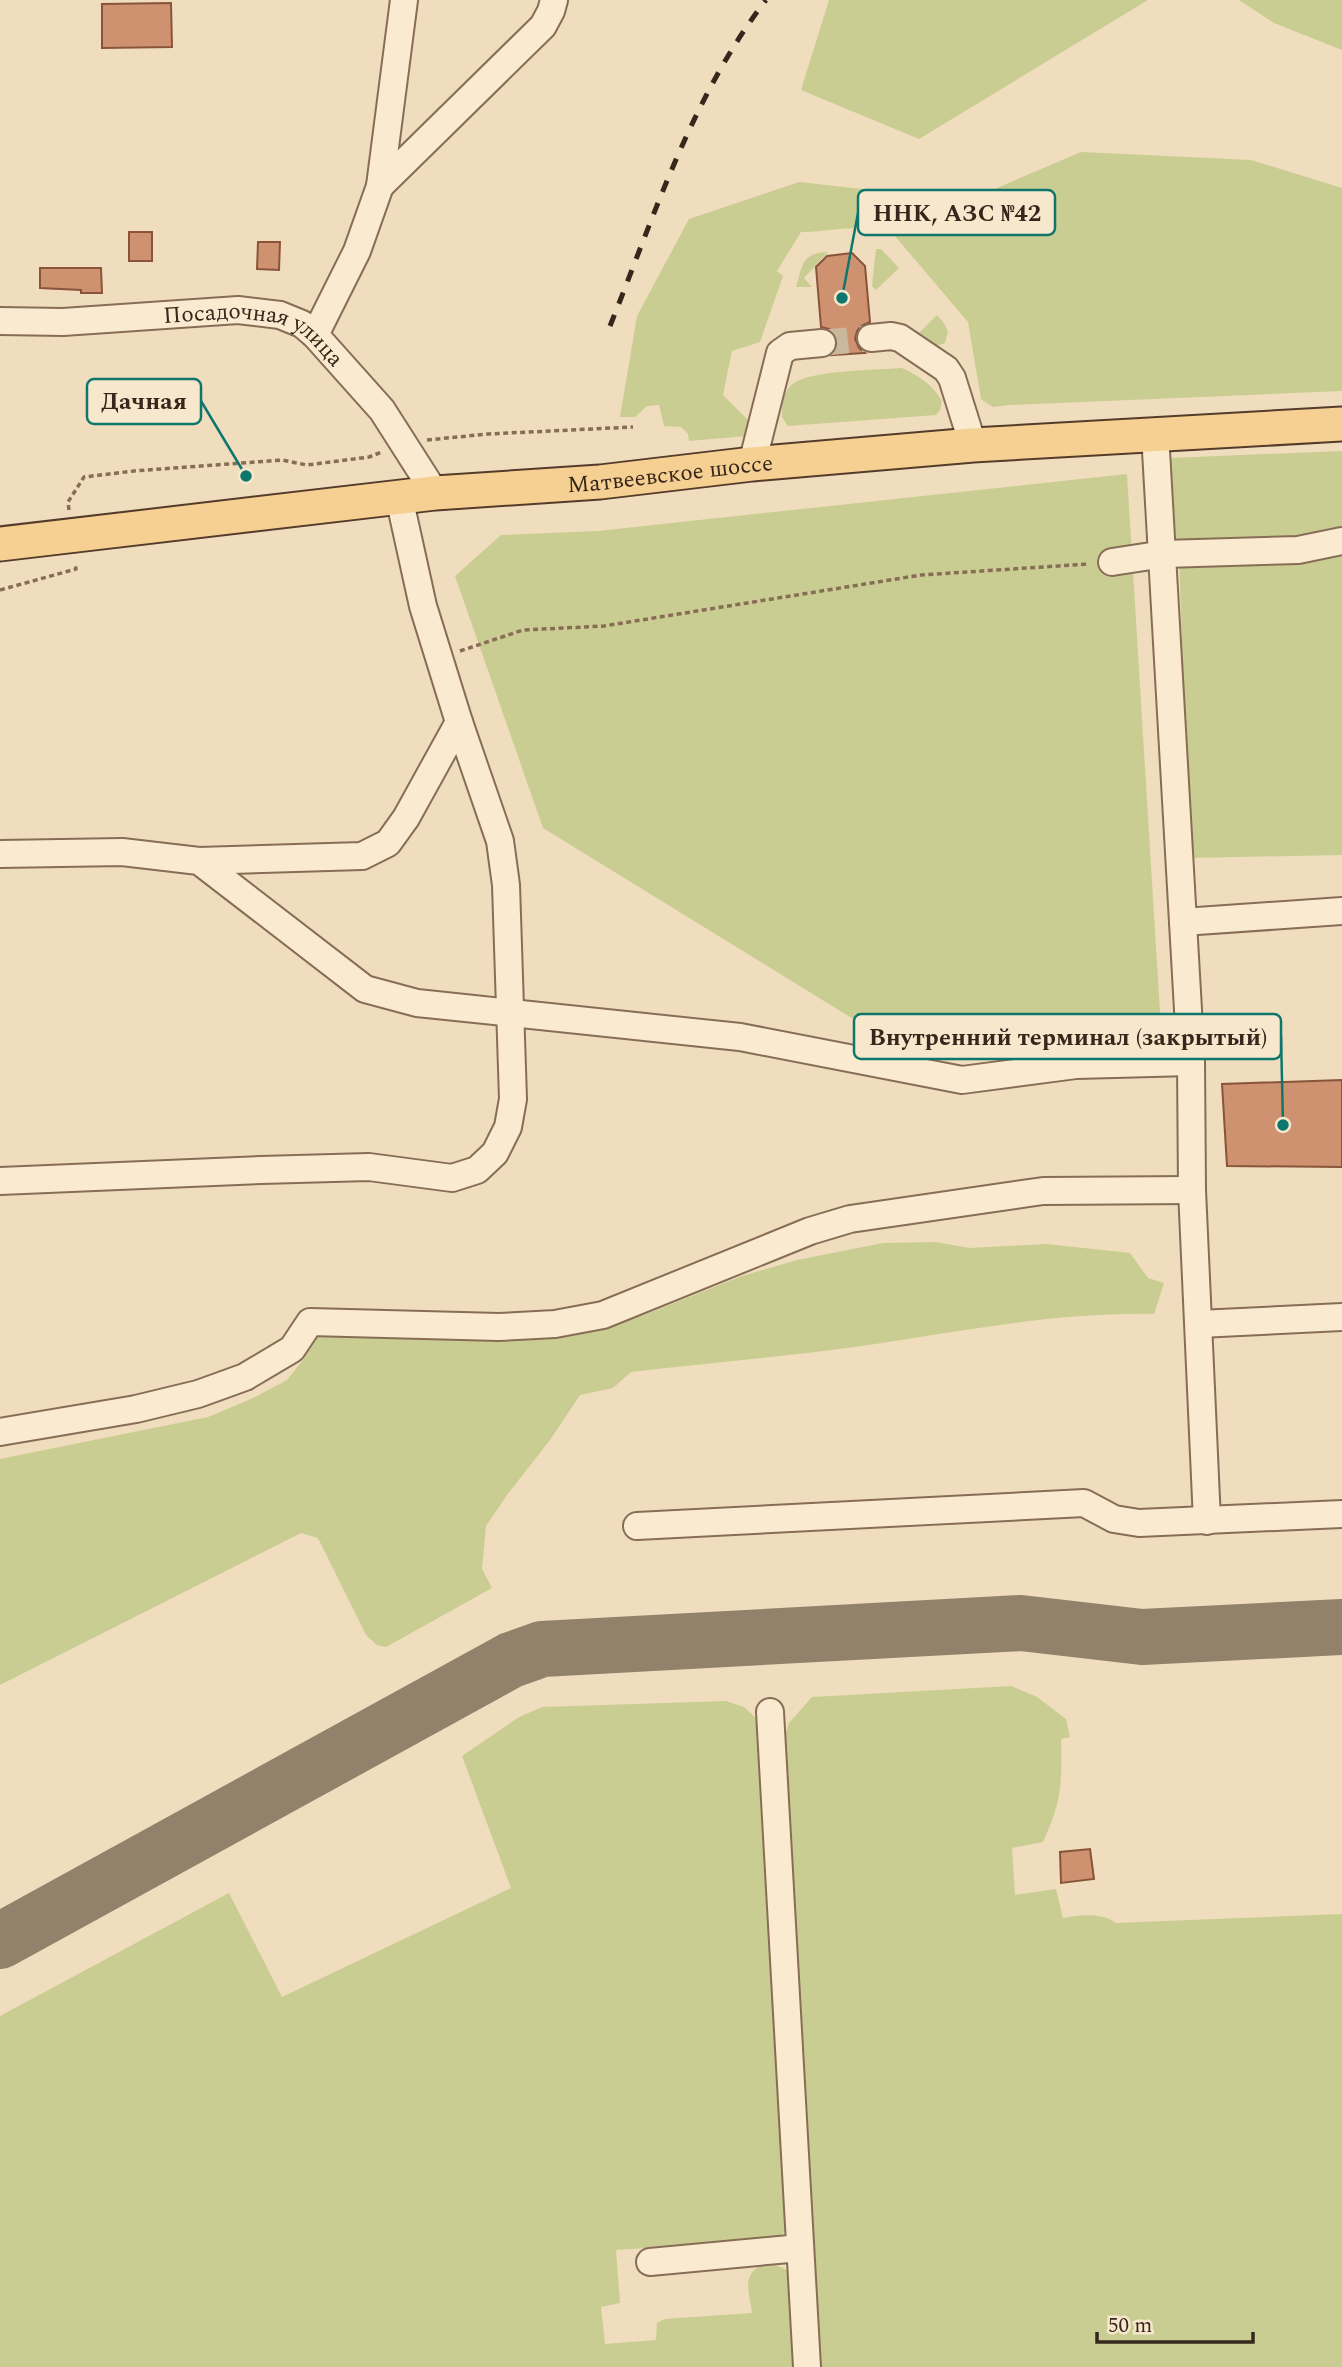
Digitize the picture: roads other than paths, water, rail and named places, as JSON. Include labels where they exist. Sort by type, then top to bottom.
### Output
[{"type":"main road","name":"Матвеевское шоссе","points":[[0,544],[435,493],[600,482],[752,464],[973,445],[1342,424]]},
{"type":"street","points":[[315,335],[357,251],[380,186],[404,0]]},
{"type":"street","points":[[380,186],[543,26],[554,0]]},
{"type":"street","name":"Посадочная улица","points":[[0,321],[63,322],[238,310],[280,315],[302,324],[315,335],[382,410],[435,493]]},
{"type":"street","points":[[871,338],[900,338],[946,369],[952,378],[973,445]]},
{"type":"street","points":[[752,464],[780,353],[790,346],[822,343]]},
{"type":"street","points":[[1155,433],[1191,1062],[1192,1190],[1207,1521]]},
{"type":"street","points":[[0,1181],[369,1167],[452,1178],[477,1170],[495,1153],[508,1127],[513,1099],[506,885],[500,841],[423,606],[399,497]]},
{"type":"street","points":[[1112,562],[1164,555],[1298,550],[1342,541]]},
{"type":"street","points":[[0,853],[122,852],[199,861],[362,856],[388,843],[407,818],[459,722]]},
{"type":"street","points":[[199,861],[365,989],[417,1003],[740,1037],[962,1080],[1076,1065],[1191,1062]]},
{"type":"street","points":[[1183,922],[1342,911]]},
{"type":"street","points":[[0,1432],[136,1409],[198,1394],[245,1377],[292,1349],[310,1322],[499,1327],[555,1324],[603,1315],[810,1231],[850,1219],[1043,1191],[1192,1190]]},
{"type":"street","points":[[1199,1324],[1342,1317]]},
{"type":"street","points":[[637,1526],[1084,1503],[1114,1519],[1139,1523],[1342,1514]]},
{"type":"street","points":[[770,1712],[807,2367]]},
{"type":"street","points":[[650,2262],[800,2248]]},
{"type":"tunnel","points":[[822,343],[871,338]]},
{"type":"railway","points":[[610,326],[696,116],[740,37],[766,0]]},
{"type":"place","name":"ННК, АЗС №42","points":[[842,298]]},
{"type":"place","name":"Дачная","points":[[246,476]]},
{"type":"place","name":"Внутренний терминал (закрытый)","points":[[1283,1125]]}]
